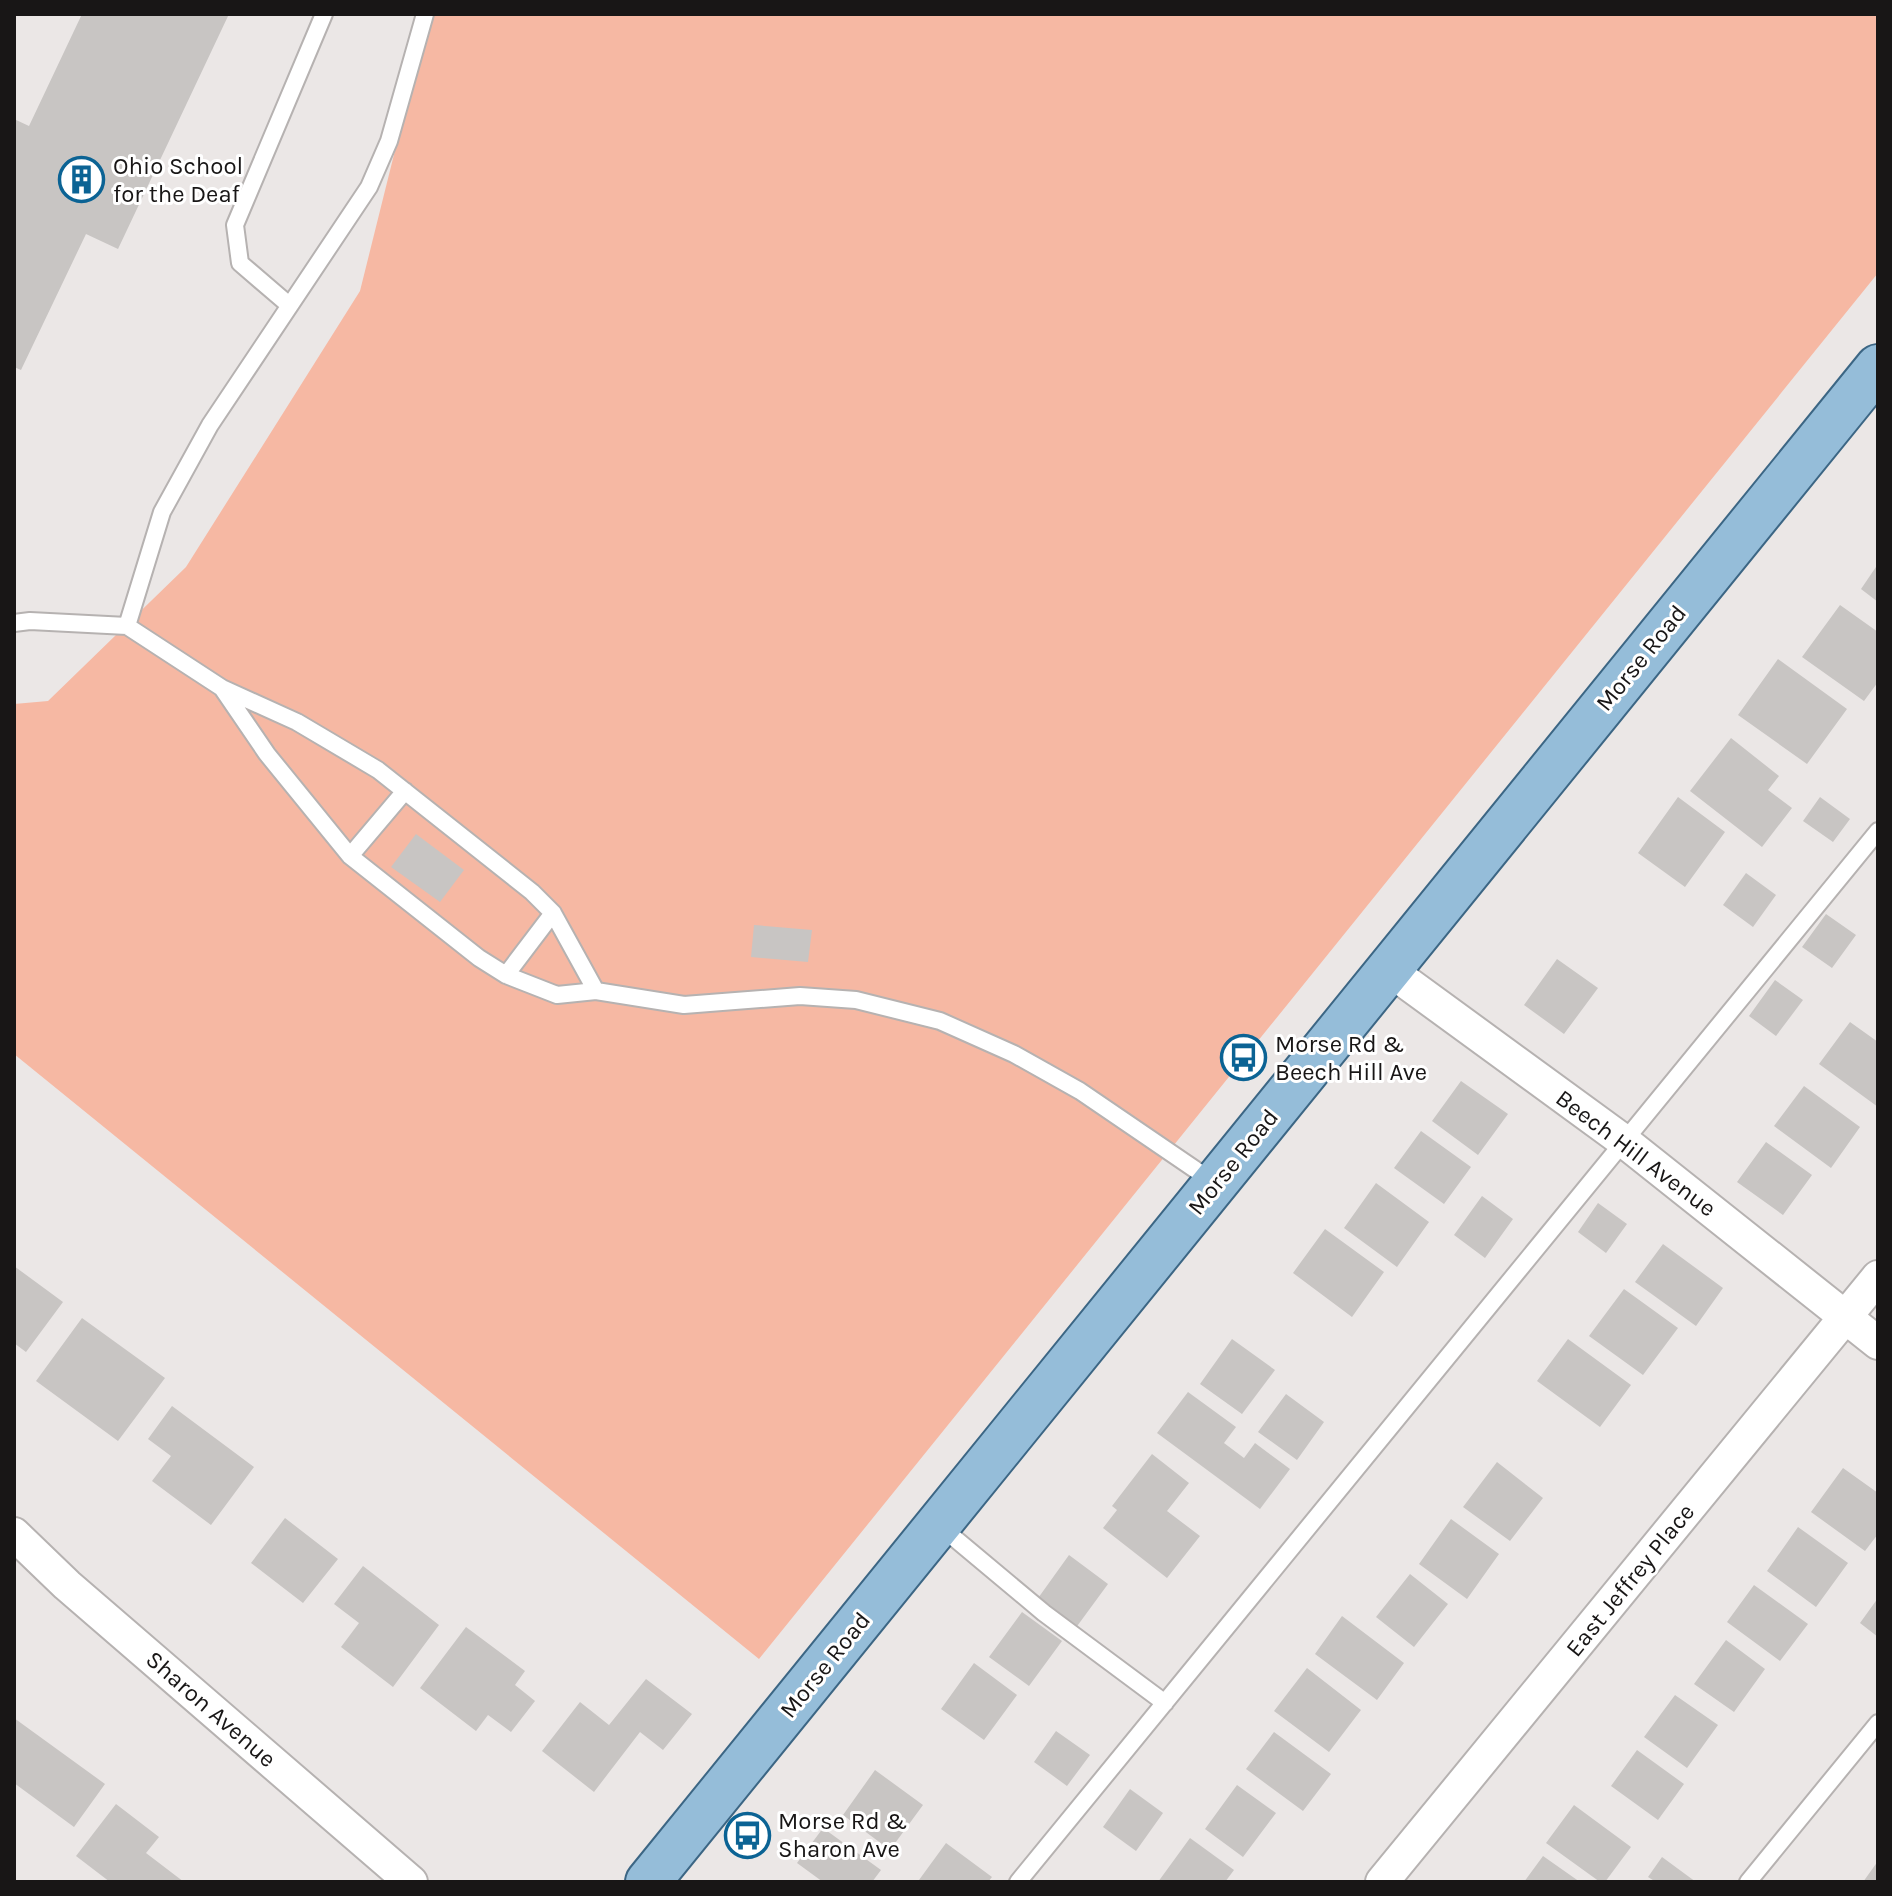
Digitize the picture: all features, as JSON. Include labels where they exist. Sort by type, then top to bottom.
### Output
[{"type":"main road","name":"Morse Road","points":[[648,1882],[1878,367]]},
{"type":"street","name":"Beech Hill Avenue","points":[[1388,969],[1625,1142],[1878,1343]]},
{"type":"street","name":"East Jeffrey Place","points":[[1382,1882],[1878,1277]]},
{"type":"street","name":"Sharon Avenue","points":[[14,1534],[67,1585],[411,1882]]},
{"type":"lane","points":[[289,305],[240,263],[235,225],[324,14]]},
{"type":"lane","points":[[127,626],[162,512],[210,425],[369,187],[389,141],[425,14]]},
{"type":"lane","points":[[14,623],[30,621],[127,626],[222,688],[297,722],[378,770],[532,892],[553,913],[596,991]]},
{"type":"lane","points":[[222,688],[267,754],[350,856],[479,958],[506,975],[557,995],[596,991],[684,1005],[800,996],[856,1000],[940,1021],[1014,1054],[1080,1091],[1216,1184]]},
{"type":"lane","points":[[350,856],[405,791]]},
{"type":"lane","points":[[1018,1882],[1878,831]]},
{"type":"lane","points":[[506,975],[553,913]]},
{"type":"lane","points":[[939,1525],[1044,1613],[1165,1703]]},
{"type":"lane","points":[[1748,1882],[1878,1723]]},
{"type":"shaded area","points":[[429,14],[1878,14],[1878,273],[759,1659],[14,1054],[14,704],[48,701],[186,567],[360,291]]},
{"type":"building","name":"Ohio School for the Deaf","points":[[82,14],[229,14],[118,249],[86,234],[21,370],[14,367],[14,119],[29,126]]},
{"type":"building","points":[[1878,564],[1878,602],[1861,589]]},
{"type":"building","points":[[1840,605],[1878,632],[1878,682],[1864,701],[1802,657]]},
{"type":"building","points":[[1778,659],[1847,709],[1807,764],[1738,715]]},
{"type":"building","points":[[1731,738],[1779,776],[1768,790],[1792,808],[1762,847],[1690,791]]},
{"type":"building","points":[[1678,797],[1725,832],[1685,887],[1638,853]]},
{"type":"building","points":[[1820,797],[1850,819],[1833,842],[1803,821]]},
{"type":"building","points":[[416,834],[464,870],[440,902],[391,867]]},
{"type":"building","points":[[1746,873],[1776,895],[1753,927],[1723,905]]},
{"type":"building","points":[[1826,914],[1856,935],[1832,968],[1802,947]]},
{"type":"building","points":[[754,925],[812,930],[808,962],[751,957]]},
{"type":"building","points":[[1557,959],[1598,988],[1564,1034],[1524,1005]]},
{"type":"building","points":[[1775,980],[1803,1000],[1776,1036],[1749,1016]]},
{"type":"building","points":[[1850,1022],[1878,1042],[1878,1107],[1819,1064]]},
{"type":"building","points":[[1461,1081],[1508,1114],[1478,1155],[1432,1121]]},
{"type":"building","points":[[1804,1086],[1860,1127],[1831,1168],[1774,1126]]},
{"type":"building","points":[[1421,1131],[1471,1167],[1444,1204],[1394,1168]]},
{"type":"building","points":[[1766,1142],[1812,1175],[1783,1215],[1737,1182]]},
{"type":"building","points":[[1376,1183],[1429,1222],[1397,1267],[1344,1228]]},
{"type":"building","points":[[1482,1196],[1513,1219],[1485,1258],[1454,1235]]},
{"type":"building","points":[[1598,1203],[1627,1224],[1606,1253],[1578,1232]]},
{"type":"building","points":[[1325,1229],[1384,1272],[1352,1317],[1293,1273]]},
{"type":"building","points":[[1663,1244],[1723,1288],[1696,1326],[1635,1282]]},
{"type":"building","points":[[14,1266],[63,1302],[26,1352],[14,1343]]},
{"type":"building","points":[[1624,1289],[1678,1328],[1643,1375],[1589,1336]]},
{"type":"building","points":[[82,1318],[165,1378],[118,1441],[36,1381]]},
{"type":"building","points":[[1232,1339],[1275,1370],[1242,1414],[1200,1384]]},
{"type":"building","points":[[1568,1339],[1631,1385],[1600,1427],[1537,1381]]},
{"type":"building","points":[[1188,1392],[1236,1427],[1224,1443],[1244,1458],[1255,1443],[1290,1469],[1260,1509],[1157,1433]]},
{"type":"building","points":[[1286,1394],[1324,1422],[1297,1460],[1258,1432]]},
{"type":"building","points":[[172,1406],[254,1467],[211,1525],[152,1481],[171,1456],[148,1439]]},
{"type":"building","points":[[1152,1454],[1189,1483],[1167,1511],[1200,1536],[1167,1578],[1103,1528],[1117,1510],[1112,1506]]},
{"type":"building","points":[[1497,1462],[1543,1498],[1510,1541],[1463,1507]]},
{"type":"building","points":[[1843,1468],[1878,1493],[1878,1534],[1865,1551],[1811,1512]]},
{"type":"building","points":[[285,1518],[338,1559],[303,1603],[251,1563]]},
{"type":"building","points":[[1451,1519],[1499,1554],[1467,1599],[1419,1564]]},
{"type":"building","points":[[1798,1527],[1848,1563],[1816,1607],[1767,1571]]},
{"type":"building","points":[[1069,1555],[1108,1584],[1075,1629],[1036,1601]]},
{"type":"building","points":[[363,1566],[439,1625],[393,1687],[341,1647],[359,1623],[334,1604]]},
{"type":"building","points":[[1410,1574],[1448,1604],[1414,1647],[1376,1617]]},
{"type":"building","points":[[1754,1585],[1808,1624],[1780,1661],[1727,1622]]},
{"type":"building","points":[[1878,1598],[1878,1637],[1860,1623]]},
{"type":"building","points":[[1022,1612],[1062,1641],[1029,1686],[989,1657]]},
{"type":"building","points":[[1342,1616],[1404,1663],[1377,1700],[1315,1654]]},
{"type":"building","points":[[466,1627],[525,1671],[515,1685],[535,1701],[511,1732],[488,1715],[476,1731],[420,1688]]},
{"type":"building","points":[[1726,1640],[1765,1669],[1734,1712],[1694,1684]]},
{"type":"building","points":[[974,1663],[1017,1695],[984,1740],[941,1709]]},
{"type":"building","points":[[1307,1668],[1361,1710],[1329,1752],[1274,1711]]},
{"type":"building","points":[[646,1679],[692,1714],[663,1750],[640,1732],[594,1792],[542,1751],[580,1702],[609,1725]]},
{"type":"building","points":[[1675,1695],[1718,1725],[1687,1768],[1644,1737]]},
{"type":"building","points":[[14,1718],[105,1784],[74,1827],[14,1783]]},
{"type":"building","points":[[1056,1731],[1090,1755],[1067,1786],[1034,1762]]},
{"type":"building","points":[[1274,1732],[1331,1774],[1303,1811],[1246,1769]]},
{"type":"building","points":[[1637,1750],[1684,1784],[1658,1820],[1611,1786]]},
{"type":"building","points":[[875,1770],[923,1805],[890,1850],[843,1815]]},
{"type":"building","points":[[1237,1785],[1276,1813],[1243,1857],[1205,1829]]},
{"type":"building","points":[[1130,1789],[1163,1813],[1136,1851],[1103,1827]]},
{"type":"building","points":[[116,1804],[159,1837],[146,1853],[184,1882],[110,1882],[76,1856]]},
{"type":"building","points":[[1574,1805],[1631,1847],[1605,1882],[1600,1882],[1546,1843]]},
{"type":"building","points":[[823,1828],[881,1870],[872,1882],[823,1882],[797,1863]]},
{"type":"building","points":[[1190,1838],[1234,1870],[1225,1882],[1158,1882]]},
{"type":"building","points":[[946,1843],[992,1877],[988,1882],[919,1880]]},
{"type":"building","points":[[1543,1856],[1580,1882],[1524,1882]]},
{"type":"building","points":[[1662,1857],[1696,1882],[1656,1882],[1648,1877]]},
{"type":"building","points":[[1878,1861],[1878,1882],[1863,1882]]},
{"type":"place","name":"Ohio School for the Deaf","points":[[82,180]]},
{"type":"place","name":"Morse Rd & Beech Hill Ave","points":[[1244,1058]]},
{"type":"place","name":"Morse Rd & Sharon Ave","points":[[747,1835]]}]
